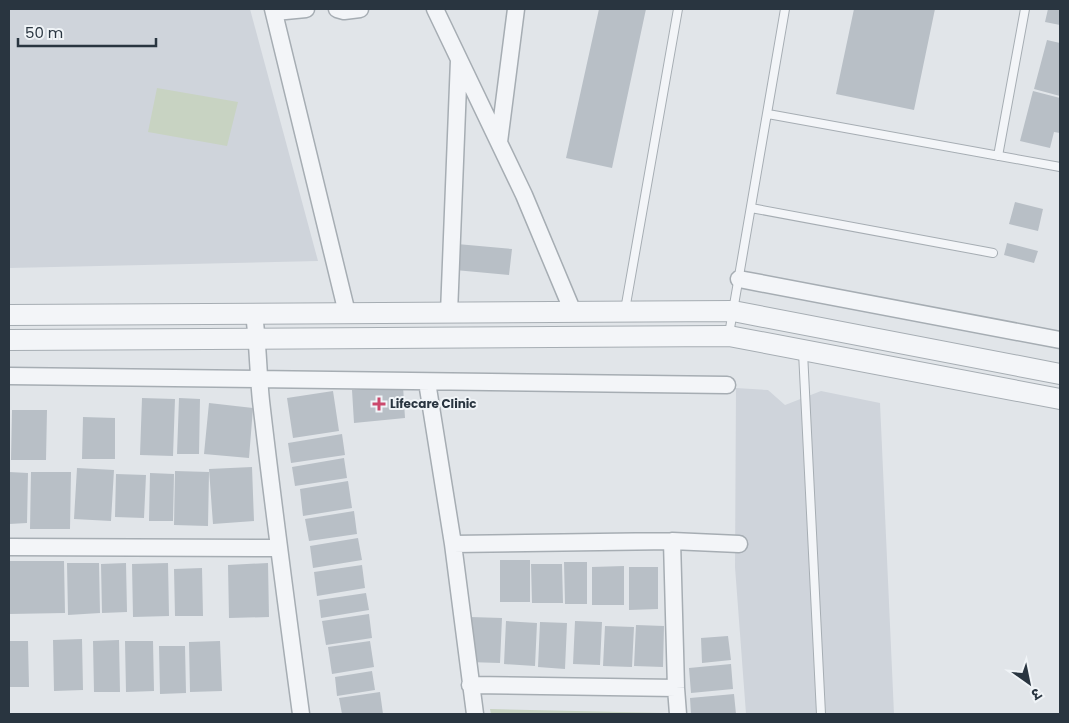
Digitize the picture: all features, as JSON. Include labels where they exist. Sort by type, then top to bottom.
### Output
[{"type":"street","points":[[306,9],[274,10],[347,313]]},
{"type":"street","points":[[338,9],[344,11],[360,9]]},
{"type":"street","points":[[435,9],[524,195],[573,312]]},
{"type":"street","points":[[499,142],[516,9]]},
{"type":"street","points":[[449,313],[459,58]]},
{"type":"street","points":[[739,278],[1060,340]]},
{"type":"street","points":[[9,315],[733,311],[1060,374]]},
{"type":"street","points":[[254,314],[258,339],[259,380],[278,548],[301,714]]},
{"type":"street","points":[[9,340],[729,336],[1060,399]]},
{"type":"street","points":[[9,376],[727,385]]},
{"type":"street","points":[[427,382],[453,544],[475,714]]},
{"type":"street","points":[[453,544],[672,542],[739,544]]},
{"type":"street","points":[[672,542],[678,714]]},
{"type":"street","points":[[9,547],[278,548]]},
{"type":"street","points":[[470,685],[676,688]]},
{"type":"lane","points":[[624,312],[678,9]]},
{"type":"lane","points":[[729,336],[785,9]]},
{"type":"lane","points":[[998,156],[1025,9]]},
{"type":"lane","points":[[768,114],[1060,167]]},
{"type":"lane","points":[[751,208],[993,253]]},
{"type":"lane","points":[[802,350],[821,714]]},
{"type":"shaded area","points":[[9,9],[250,9],[318,261],[9,268]]},
{"type":"shaded area","points":[[736,388],[768,390],[785,405],[821,391],[880,403],[894,714],[746,714],[735,567]]},
{"type":"green space","points":[[157,88],[238,102],[227,146],[148,132]]},
{"type":"green space","points":[[490,709],[665,713],[665,714],[491,714]]},
{"type":"building","points":[[599,9],[646,9],[612,168],[566,158]]},
{"type":"building","points":[[854,9],[935,9],[914,110],[836,94]]},
{"type":"building","points":[[1048,9],[1060,9],[1060,25],[1045,22]]},
{"type":"building","points":[[1047,40],[1060,43],[1060,96],[1034,89]]},
{"type":"building","points":[[1033,91],[1060,98],[1060,133],[1054,132],[1050,148],[1020,141]]},
{"type":"building","points":[[1015,202],[1043,209],[1038,231],[1009,224]]},
{"type":"building","points":[[1007,243],[1038,251],[1034,263],[1004,255]]},
{"type":"building","points":[[457,244],[512,249],[509,275],[455,270]]},
{"type":"building","name":"Lifecare Clinic","points":[[403,386],[405,418],[354,423],[352,390]]},
{"type":"building","points":[[333,391],[339,431],[293,438],[287,398]]},
{"type":"building","points":[[142,398],[175,399],[173,456],[140,455]]},
{"type":"building","points":[[179,398],[200,399],[199,454],[177,454]]},
{"type":"building","points":[[209,403],[253,408],[249,458],[204,454]]},
{"type":"building","points":[[12,410],[47,410],[46,460],[11,460]]},
{"type":"building","points":[[83,417],[115,418],[115,459],[82,459]]},
{"type":"building","points":[[342,434],[345,455],[291,463],[288,443]]},
{"type":"building","points":[[344,458],[347,478],[295,486],[292,467]]},
{"type":"building","points":[[252,467],[254,521],[213,524],[209,469]]},
{"type":"building","points":[[77,468],[114,470],[111,521],[74,519]]},
{"type":"building","points":[[175,471],[209,472],[208,526],[174,525]]},
{"type":"building","points":[[9,472],[28,473],[27,523],[9,524]]},
{"type":"building","points":[[31,472],[71,472],[70,529],[30,529]]},
{"type":"building","points":[[150,473],[174,474],[173,521],[149,521]]},
{"type":"building","points":[[116,474],[146,475],[144,518],[115,517]]},
{"type":"building","points":[[348,481],[352,508],[303,516],[300,489]]},
{"type":"building","points":[[354,511],[357,534],[309,541],[305,519]]},
{"type":"building","points":[[358,538],[362,560],[313,568],[310,546]]},
{"type":"building","points":[[500,560],[530,560],[530,602],[500,602]]},
{"type":"building","points":[[9,561],[64,561],[65,613],[9,614]]},
{"type":"building","points":[[564,562],[587,562],[587,604],[565,604]]},
{"type":"building","points":[[67,563],[99,563],[100,613],[68,615]]},
{"type":"building","points":[[126,563],[127,612],[102,613],[101,564]]},
{"type":"building","points":[[168,563],[169,616],[133,617],[132,564]]},
{"type":"building","points":[[268,563],[269,617],[229,618],[228,565]]},
{"type":"building","points":[[531,564],[562,564],[563,603],[532,603]]},
{"type":"building","points":[[362,565],[365,588],[317,596],[314,572]]},
{"type":"building","points":[[624,566],[624,605],[592,605],[592,567]]},
{"type":"building","points":[[629,567],[658,567],[658,609],[629,610]]},
{"type":"building","points":[[202,568],[203,616],[175,616],[174,569]]},
{"type":"building","points":[[366,593],[369,610],[321,618],[319,600]]},
{"type":"building","points":[[369,614],[372,638],[326,645],[322,621]]},
{"type":"building","points":[[470,617],[502,618],[500,663],[468,662]]},
{"type":"building","points":[[506,621],[537,623],[535,666],[504,664]]},
{"type":"building","points":[[575,621],[602,622],[600,665],[573,664]]},
{"type":"building","points":[[540,622],[567,623],[565,669],[538,667]]},
{"type":"building","points":[[636,625],[664,626],[663,667],[634,666]]},
{"type":"building","points":[[605,626],[634,627],[632,667],[603,666]]},
{"type":"building","points":[[728,636],[731,660],[702,663],[701,638]]},
{"type":"building","points":[[82,639],[83,690],[54,691],[53,640]]},
{"type":"building","points":[[119,640],[120,692],[94,692],[93,641]]},
{"type":"building","points":[[9,641],[28,641],[29,687],[9,687]]},
{"type":"building","points":[[125,641],[153,641],[154,691],[126,692]]},
{"type":"building","points":[[220,641],[222,691],[190,692],[189,642]]},
{"type":"building","points":[[370,641],[374,667],[332,674],[328,647]]},
{"type":"building","points":[[159,646],[185,646],[186,693],[160,694]]},
{"type":"building","points":[[731,664],[733,689],[691,693],[689,668]]},
{"type":"building","points":[[372,671],[375,690],[337,696],[335,677]]},
{"type":"building","points":[[380,692],[383,714],[342,714],[339,698]]},
{"type":"building","points":[[734,694],[736,714],[691,714],[690,698]]},
{"type":"place","name":"Lifecare Clinic","points":[[379,404]]}]
